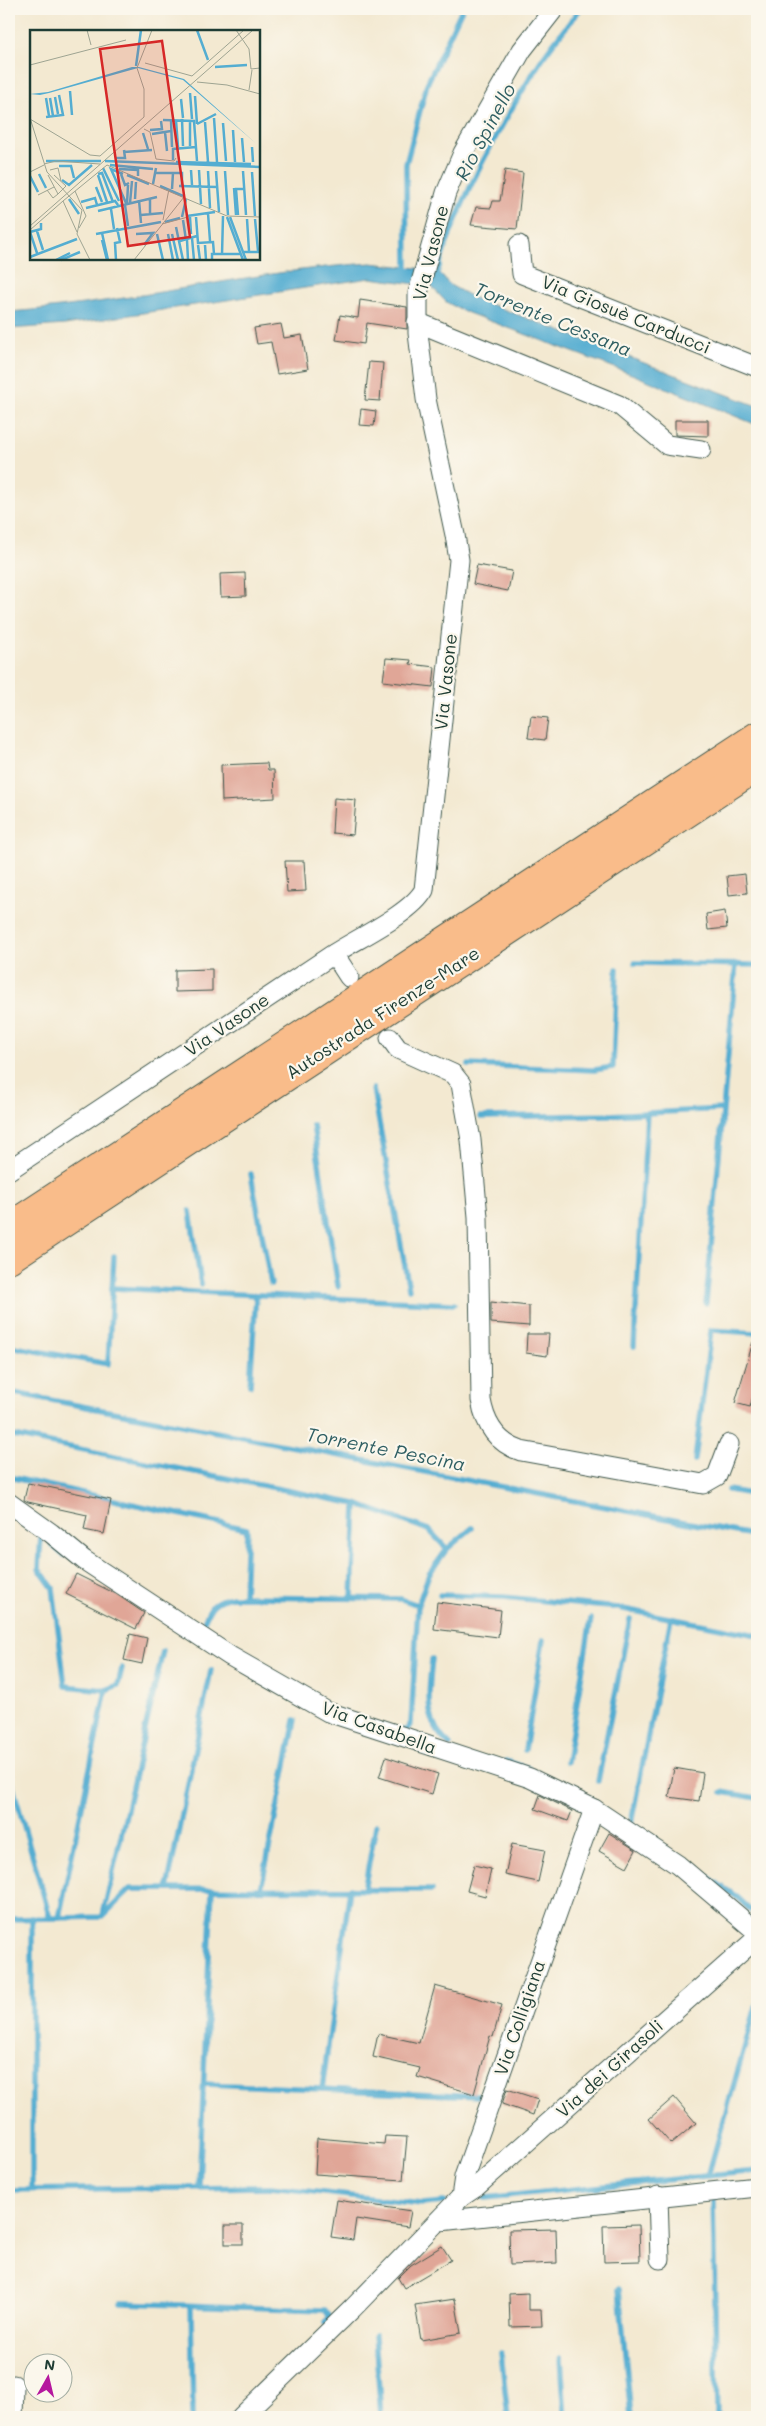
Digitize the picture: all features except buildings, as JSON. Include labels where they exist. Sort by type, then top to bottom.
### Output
[{"type":"highway","name":"Autostrada Firenze-Mare","points":[[9,1227],[757,736]]},
{"type":"highway","name":"Autostrada Firenze-Mare","points":[[9,1259],[757,767]]},
{"type":"street","name":"Via Vasone","points":[[9,1170],[420,898],[425,884],[459,560],[426,399],[418,322],[418,293],[446,193],[471,136],[522,50],[554,9]]},
{"type":"street","name":"Via Giosuè Carducci","points":[[519,245],[522,274],[757,367]]},
{"type":"street","points":[[418,322],[619,405],[667,445],[701,450]]},
{"type":"street","points":[[334,954],[349,977]]},
{"type":"street","points":[[390,1038],[398,1049],[453,1074],[461,1084],[477,1198],[481,1400],[486,1422],[492,1431],[508,1445],[521,1451],[703,1484],[717,1476],[728,1444]]},
{"type":"street","name":"Via Casabella","points":[[9,1503],[51,1533],[84,1560],[230,1656],[328,1712],[469,1760],[530,1778],[594,1809],[678,1866],[757,1932]]},
{"type":"street","name":"Via Colligiana","points":[[461,2197],[464,2177],[594,1809]]},
{"type":"street","name":"Via dei Girasoli","points":[[461,2197],[476,2188],[757,1938]]},
{"type":"street","points":[[440,2221],[658,2196],[757,2187]]},
{"type":"street","points":[[658,2196],[660,2259]]},
{"type":"street","points":[[241,2417],[440,2221],[461,2197]]},
{"type":"street","points":[[13,2417],[14,2385]]},
{"type":"water","points":[[371,263],[417,268],[440,274],[450,285],[474,298],[757,406],[757,425],[634,375],[463,311],[446,302],[431,286],[370,278],[65,325],[9,329],[9,312],[100,302],[280,273]]},
{"type":"waterway","points":[[407,274],[406,164],[427,84],[462,9]]},
{"type":"waterway","name":"Rio Spinello","points":[[435,280],[453,226],[478,170],[522,91],[552,45],[580,9]]},
{"type":"waterway","points":[[635,963],[757,965]]},
{"type":"waterway","points":[[706,1303],[736,964]]},
{"type":"waterway","points":[[469,1065],[594,1070],[613,1067],[617,969]]},
{"type":"waterway","points":[[373,1089],[409,1289]]},
{"type":"waterway","points":[[481,1117],[608,1115],[723,1109]]},
{"type":"waterway","points":[[634,1346],[647,1113]]},
{"type":"waterway","points":[[313,1125],[338,1286]]},
{"type":"waterway","points":[[251,1174],[271,1284]]},
{"type":"waterway","points":[[190,1211],[201,1284]]},
{"type":"waterway","points":[[9,1346],[108,1364],[114,1256]]},
{"type":"waterway","points":[[112,1288],[454,1304]]},
{"type":"waterway","points":[[250,1385],[256,1295]]},
{"type":"waterway","points":[[695,1460],[711,1330],[757,1333]]},
{"type":"waterway","name":"Torrente Pescina","points":[[9,1392],[757,1536]]},
{"type":"waterway","points":[[9,1435],[356,1504],[429,1530],[447,1549]]},
{"type":"waterway","points":[[9,1477],[247,1529],[244,1597]]},
{"type":"waterway","points":[[728,1490],[757,1495]]},
{"type":"waterway","points":[[352,1598],[356,1504]]},
{"type":"waterway","points":[[403,1730],[406,1731],[411,1723],[418,1605],[429,1574],[447,1549],[472,1528]]},
{"type":"waterway","points":[[41,1535],[39,1569],[53,1588],[65,1686],[106,1690],[118,1685],[122,1668]]},
{"type":"waterway","points":[[52,1545],[63,1555]]},
{"type":"waterway","points":[[440,1595],[503,1597],[618,1608],[757,1635]]},
{"type":"waterway","points":[[201,1628],[212,1607],[219,1601],[232,1597],[401,1599],[418,1605]]},
{"type":"waterway","points":[[631,1824],[671,1618]]},
{"type":"waterway","points":[[567,1762],[591,1619]]},
{"type":"waterway","points":[[598,1781],[630,1619]]},
{"type":"waterway","points":[[525,1750],[543,1640]]},
{"type":"waterway","points":[[103,1915],[163,1651]]},
{"type":"waterway","points":[[432,1659],[429,1694],[431,1716],[441,1736],[450,1745]]},
{"type":"waterway","points":[[167,1889],[211,1670]]},
{"type":"waterway","points":[[59,1918],[106,1690]]},
{"type":"waterway","points":[[261,1889],[295,1720]]},
{"type":"waterway","points":[[506,1761],[528,1768]]},
{"type":"waterway","points":[[9,1773],[50,1918]]},
{"type":"waterway","points":[[722,1792],[757,1798]]},
{"type":"waterway","points":[[364,1890],[376,1825]]},
{"type":"waterway","points":[[696,1869],[737,1897],[757,1916]]},
{"type":"waterway","points":[[9,1919],[102,1917],[130,1889],[432,1890]]},
{"type":"waterway","points":[[199,2187],[212,1889]]},
{"type":"waterway","points":[[322,2089],[350,1889]]},
{"type":"waterway","points":[[32,1918],[32,2188]]},
{"type":"waterway","points":[[708,2176],[757,2003]]},
{"type":"waterway","points":[[204,2084],[480,2096]]},
{"type":"waterway","points":[[485,2198],[757,2171]]},
{"type":"waterway","points":[[9,2190],[270,2187],[422,2204],[444,2202]]},
{"type":"waterway","points":[[713,2197],[717,2417]]},
{"type":"waterway","points":[[619,2289],[631,2417]]},
{"type":"waterway","points":[[121,2303],[325,2310],[330,2317],[325,2322]]},
{"type":"waterway","points":[[191,2306],[193,2417]]},
{"type":"waterway","points":[[375,2335],[381,2417]]},
{"type":"waterway","points":[[501,2353],[508,2417]]},
{"type":"waterway","points":[[561,2358],[565,2417]]},
{"type":"water label","name":"Torrente Cessana","points":[[553,319]]}]
